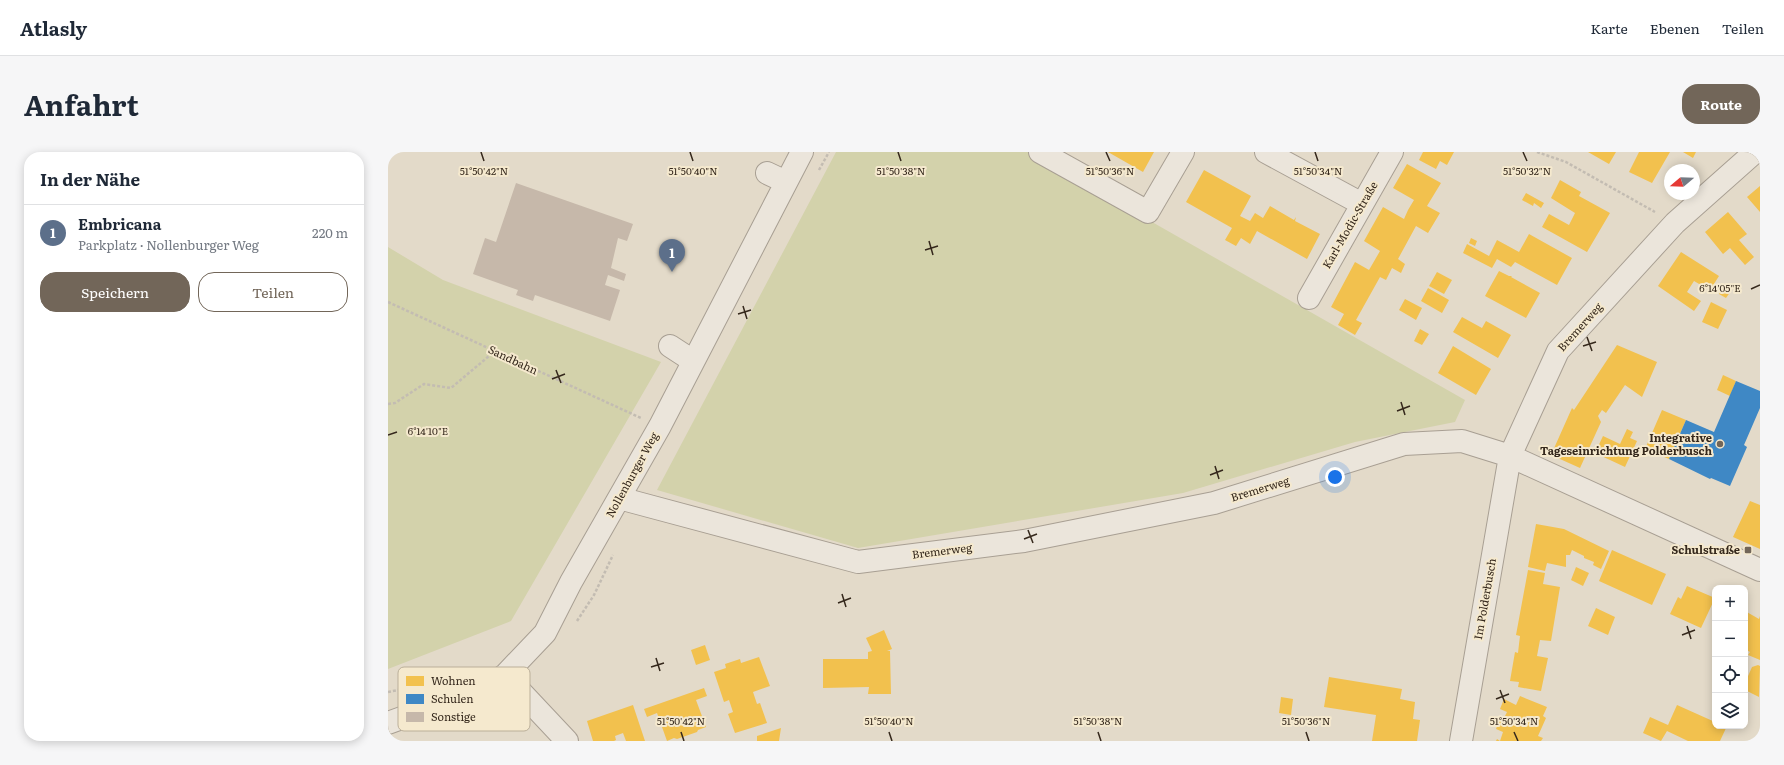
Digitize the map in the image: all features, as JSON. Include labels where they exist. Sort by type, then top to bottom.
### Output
[{"type":"street","name":"Nollenburger Weg","points":[[512,667],[544,633],[571,582],[660,426],[693,361],[777,178],[802,152]]},
{"type":"street","points":[[1040,152],[1148,212],[1183,152]]},
{"type":"street","points":[[1266,152],[1362,204]]},
{"type":"street","name":"Karl-Modic-Straße","points":[[1309,298],[1392,152]]},
{"type":"street","name":"Bremerweg","points":[[619,498],[858,562],[1024,541],[1214,503],[1404,444],[1462,441],[1510,456],[1558,351],[1675,223],[1755,152]]},
{"type":"street","points":[[670,346],[693,361]]},
{"type":"street","points":[[1510,456],[1760,570]]},
{"type":"street","name":"Im Polderbusch","points":[[1461,741],[1510,456]]},
{"type":"street","points":[[530,701],[567,741]]},
{"type":"street","name":"Nollenburger Weg","points":[[388,723],[398,719]]},
{"type":"path","points":[[1537,152],[1566,162],[1675,223]]},
{"type":"path","name":"Sandbahn","points":[[388,302],[660,426]]},
{"type":"path","points":[[388,404],[395,403],[424,384],[451,388],[495,351]]},
{"type":"path","points":[[388,692],[398,690]]},
{"type":"green space","points":[[836,152],[1029,152],[1465,400],[1455,422],[1355,442],[1183,493],[858,548],[657,490]]},
{"type":"green space","points":[[388,247],[443,280],[661,362],[511,621],[388,669]]},
{"type":"building: Wohnen","points":[[1108,152],[1154,152],[1143,172]]},
{"type":"building: Wohnen","points":[[1423,152],[1454,152],[1447,165],[1440,161],[1436,169],[1419,160]]},
{"type":"building: Wohnen","points":[[1588,152],[1616,152],[1609,164]]},
{"type":"building: Wohnen","points":[[1639,152],[1670,152],[1652,183],[1629,172]]},
{"type":"building: Wohnen","points":[[1683,152],[1696,152],[1693,158]]},
{"type":"building: Wohnen","points":[[1407,164],[1441,183],[1427,206],[1440,213],[1428,233],[1416,226],[1398,259],[1405,264],[1401,273],[1392,268],[1386,280],[1380,277],[1356,320],[1362,323],[1355,335],[1338,325],[1344,314],[1331,307],[1355,262],[1369,270],[1380,251],[1364,241],[1383,207],[1404,219],[1414,200],[1393,188]]},
{"type":"building: Wohnen","points":[[1204,170],[1251,196],[1240,216],[1250,221],[1255,213],[1263,218],[1270,206],[1294,220],[1296,217],[1295,221],[1320,234],[1307,259],[1257,231],[1250,244],[1241,238],[1236,246],[1225,240],[1232,228],[1186,202]]},
{"type":"building: Wohnen","points":[[1560,180],[1581,192],[1579,196],[1610,213],[1587,252],[1542,227],[1549,214],[1569,225],[1575,213],[1551,198]]},
{"type":"building: Wohnen","points":[[1760,186],[1760,212],[1747,197]]},
{"type":"building: Wohnen","points":[[1526,193],[1544,203],[1541,208],[1534,203],[1533,206],[1522,200]]},
{"type":"building: Wohnen","points":[[1728,212],[1747,234],[1739,240],[1754,257],[1745,265],[1730,248],[1723,254],[1705,232]]},
{"type":"building: Wohnen","points":[[1529,234],[1572,258],[1557,285],[1515,262],[1511,267],[1497,259],[1492,268],[1463,253],[1467,244],[1489,256],[1497,240],[1519,252]]},
{"type":"building: Wohnen","points":[[1471,238],[1477,241],[1475,246],[1469,243]]},
{"type":"building: Wohnen","points":[[1681,252],[1719,276],[1712,287],[1708,285],[1706,288],[1694,281],[1687,292],[1701,301],[1694,311],[1658,286]]},
{"type":"building: Wohnen","points":[[1499,271],[1512,276],[1511,277],[1540,293],[1526,318],[1485,296]]},
{"type":"building: Wohnen","points":[[1437,272],[1452,280],[1444,294],[1429,286]]},
{"type":"building: Wohnen","points":[[1726,284],[1733,288],[1726,298],[1719,294]]},
{"type":"building: Wohnen","points":[[1428,288],[1449,300],[1442,313],[1421,301]]},
{"type":"building: Wohnen","points":[[1405,299],[1422,308],[1416,320],[1399,310]]},
{"type":"building: Wohnen","points":[[1711,302],[1727,310],[1718,329],[1702,322]]},
{"type":"building: Wohnen","points":[[1462,317],[1482,328],[1486,321],[1511,335],[1498,358],[1453,332]]},
{"type":"building: Wohnen","points":[[1420,329],[1429,334],[1422,345],[1414,341]]},
{"type":"building: Wohnen","points":[[1617,345],[1657,362],[1642,397],[1625,385],[1606,413],[1602,410],[1598,416],[1601,422],[1580,468],[1551,455],[1572,408],[1574,410]]},
{"type":"building: Wohnen","points":[[1453,346],[1491,369],[1476,395],[1438,373]]},
{"type":"building: Wohnen","points":[[1723,375],[1736,381],[1730,396],[1717,390]]},
{"type":"building: Wohnen","points":[[1662,410],[1686,420],[1669,459],[1645,449]]},
{"type":"building: Wohnen","points":[[1627,429],[1633,432],[1630,438],[1637,441],[1625,467],[1595,453],[1603,436],[1620,444]]},
{"type":"building: Wohnen","points":[[1750,501],[1760,505],[1760,549],[1733,537]]},
{"type":"building: Wohnen","points":[[1536,524],[1564,529],[1609,551],[1601,569],[1593,565],[1594,562],[1584,558],[1584,556],[1572,550],[1570,555],[1566,555],[1566,567],[1547,563],[1545,571],[1528,567]]},
{"type":"building: Wohnen","points":[[1612,550],[1666,574],[1652,605],[1599,581]]},
{"type":"building: Wohnen","points":[[1576,567],[1589,573],[1583,586],[1571,580]]},
{"type":"building: Wohnen","points":[[1528,570],[1545,573],[1543,584],[1560,587],[1551,641],[1540,640],[1537,656],[1548,658],[1541,691],[1518,687],[1519,682],[1510,681],[1515,652],[1518,653],[1520,636],[1516,635]]},
{"type":"building: Wohnen","points":[[1687,586],[1712,597],[1712,604],[1701,628],[1670,614],[1678,597],[1681,599]]},
{"type":"building: Wohnen","points":[[1596,608],[1615,617],[1608,635],[1588,626]]},
{"type":"building: Wohnen","points":[[1748,613],[1759,619],[1760,616],[1760,660],[1748,655],[1750,652],[1748,651]]},
{"type":"building: Wohnen","points":[[884,630],[892,649],[887,651],[890,651],[891,694],[868,694],[869,687],[823,688],[823,659],[868,659],[868,652],[872,651],[866,638]]},
{"type":"building: Wohnen","points":[[705,645],[710,660],[696,665],[691,650]]},
{"type":"building: Wohnen","points":[[759,657],[770,686],[753,692],[757,704],[760,703],[767,723],[735,733],[728,714],[733,712],[729,700],[724,702],[714,672],[726,668],[725,664],[740,659],[741,663]]},
{"type":"building: Wohnen","points":[[1758,665],[1760,666],[1759,697],[1748,692],[1748,676],[1752,667]]},
{"type":"building: Wohnen","points":[[1329,677],[1402,689],[1400,699],[1415,702],[1413,719],[1420,720],[1417,741],[1372,741],[1376,715],[1324,707]]},
{"type":"building: Wohnen","points":[[704,688],[707,696],[696,700],[706,727],[698,730],[697,732],[667,741],[657,713],[647,717],[644,709]]},
{"type":"building: Wohnen","points":[[1520,696],[1547,707],[1543,716],[1546,718],[1538,736],[1543,738],[1541,741],[1500,741],[1503,732],[1496,729],[1500,719],[1503,720],[1507,712],[1500,709],[1504,699],[1516,705]]},
{"type":"building: Wohnen","points":[[1281,697],[1293,699],[1291,715],[1279,713]]},
{"type":"building: Wohnen","points":[[633,705],[645,741],[626,741],[623,733],[615,736],[616,740],[614,741],[593,741],[587,721]]},
{"type":"building: Wohnen","points":[[1677,705],[1712,721],[1712,729],[1726,729],[1720,741],[1688,741],[1667,731],[1661,741],[1643,733],[1650,717],[1668,725]]},
{"type":"building: Wohnen","points":[[781,728],[779,741],[757,741],[757,736]]},
{"type":"building: Schulen","points":[[1736,381],[1760,391],[1760,408],[1744,445],[1747,447],[1730,486],[1711,478],[1710,479],[1669,459],[1686,420],[1714,432]]},
{"type":"building: Sonstige","points":[[516,183],[633,224],[627,241],[618,238],[611,268],[626,274],[624,281],[608,275],[605,285],[620,290],[610,321],[535,295],[533,301],[516,295],[518,290],[473,274],[485,238],[496,242]]},
{"type":"place","name":"Embricana","points":[[672,272]]},
{"type":"place","name":"Integrative Tageseinrichtung Polderbusch","points":[[1720,444]]},
{"type":"place","name":"Schulstraße","points":[[1748,550]]}]
